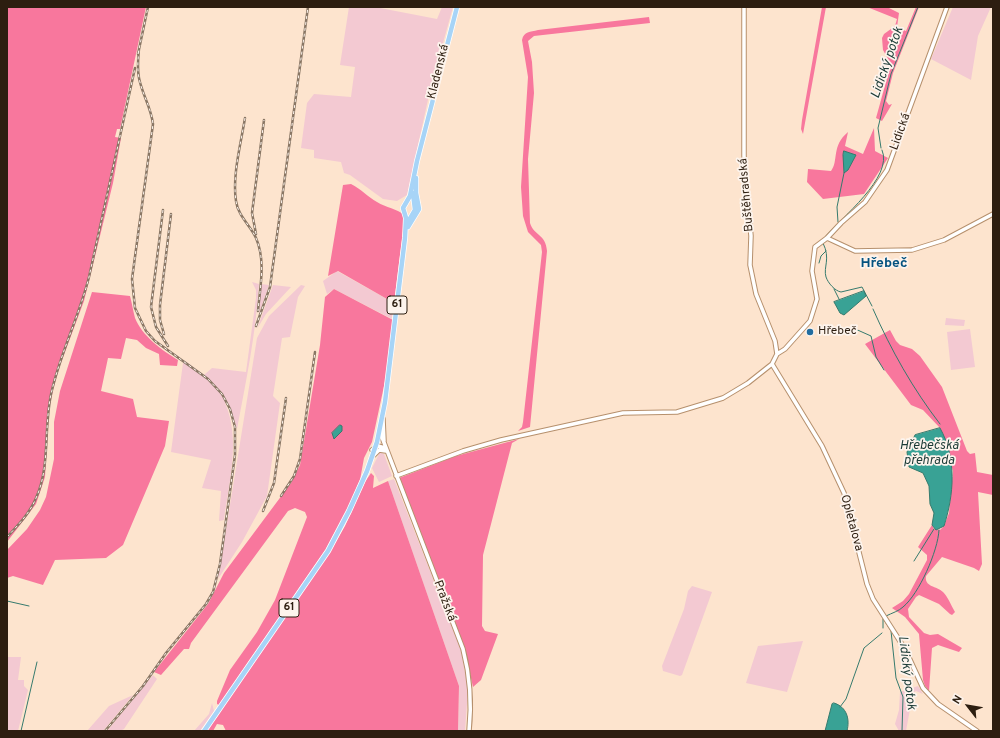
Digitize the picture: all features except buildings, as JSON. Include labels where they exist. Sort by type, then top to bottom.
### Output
[{"type":"main road","name":"Kladenská","points":[[423,137],[457,7]]},
{"type":"main road","name":"61","points":[[362,481],[367,471],[379,431],[385,402],[405,238],[408,220],[416,210],[413,195],[423,137]]},
{"type":"main road","name":"61","points":[[405,238],[406,213],[403,208],[410,196],[423,137]]},
{"type":"main road","name":"61","points":[[405,238],[410,224],[419,210],[416,193],[416,178]]},
{"type":"main road","points":[[407,202],[414,203]]},
{"type":"main road","points":[[406,213],[412,214]]},
{"type":"main road","name":"61","points":[[204,731],[328,551],[350,511],[374,448],[389,372]]},
{"type":"street","name":"Buštěhradská","points":[[744,7],[744,156],[751,236],[750,265],[756,294],[775,341],[777,354]]},
{"type":"street","name":"Lidická","points":[[827,238],[841,223],[865,202],[887,170],[947,7]]},
{"type":"street","points":[[396,476],[463,451],[501,440],[573,423],[627,413],[668,413],[684,411],[723,398],[748,383],[772,364],[777,354],[810,321],[817,299],[812,270],[813,251],[818,244],[827,238],[851,250],[912,250],[944,240],[993,214]]},
{"type":"street","name":"Opletalova","points":[[772,364],[822,446],[844,492],[868,588],[873,599],[902,642],[921,685],[935,702],[977,731]]},
{"type":"street","points":[[385,402],[383,428],[386,449]]},
{"type":"street","points":[[380,415],[379,431],[386,449]]},
{"type":"street","points":[[374,448],[381,446],[386,449]]},
{"type":"street","points":[[367,471],[377,451],[386,449]]},
{"type":"street","name":"Pražská","points":[[386,449],[466,660],[470,689],[469,731]]},
{"type":"shaded area","points":[[7,7],[146,7],[120,129],[117,129],[115,137],[121,138],[113,183],[84,301],[59,368],[53,390],[49,410],[45,477],[36,504],[7,542]]},
{"type":"shaded area","points":[[349,7],[375,7],[437,19],[442,7],[453,7],[431,86],[407,195],[397,201],[383,199],[350,175],[344,173],[341,162],[314,158],[314,150],[301,148],[307,103],[314,94],[351,97],[355,67],[340,65]]},
{"type":"shaded area","points":[[822,7],[826,7],[803,134],[801,129],[802,120]]},
{"type":"shaded area","points":[[867,7],[887,7],[899,13],[897,27],[906,31],[916,7],[919,7],[893,73],[886,101],[889,105],[892,104],[882,121],[876,118],[891,64],[883,50],[882,38],[884,34],[895,26],[897,19]]},
{"type":"shaded area","points":[[953,7],[991,7],[978,36],[971,80],[931,59]]},
{"type":"shaded area","points":[[649,17],[650,23],[534,36],[528,41],[532,62],[534,93],[528,159],[530,223],[544,241],[547,251],[530,427],[518,431],[522,427],[523,422],[542,252],[541,245],[528,232],[523,216],[521,187],[528,77],[522,40],[526,33],[538,30]]},
{"type":"shaded area","points":[[874,128],[875,151],[888,158],[864,194],[823,199],[807,182],[808,169],[831,171],[835,163],[839,143],[848,132],[845,146],[863,154]]},
{"type":"shaded area","points":[[351,184],[377,202],[399,211],[405,216],[394,303],[338,271],[328,276],[343,185]]},
{"type":"shaded area","points":[[337,271],[394,303],[392,319],[334,289],[327,294],[323,281]]},
{"type":"shaded area","points":[[252,282],[259,284],[258,302],[237,429],[228,402],[225,403],[230,417],[233,446],[231,476],[224,520],[219,521],[221,491],[202,488],[211,460],[171,452],[183,363],[184,360],[204,375],[212,368],[246,372],[256,298],[256,290]]},
{"type":"shaded area","points":[[261,284],[269,285],[259,314]]},
{"type":"shaded area","points":[[273,285],[291,287],[266,314],[257,329]]},
{"type":"shaded area","points":[[301,285],[305,286],[298,297],[290,337],[282,338],[273,396],[280,403],[267,496],[242,542],[218,579],[257,338],[269,316]]},
{"type":"shaded area","points":[[334,289],[393,320],[387,372],[372,442],[364,458],[360,480],[347,510],[326,549],[219,705],[217,704],[217,701],[230,670],[257,632],[275,600],[307,517],[305,512],[295,508],[288,511],[191,643],[189,649],[184,649],[161,675],[154,672],[208,604],[224,573],[291,483],[300,465],[320,345],[325,297]]},
{"type":"shaded area","points":[[92,292],[130,296],[138,325],[160,348],[178,360],[177,366],[160,365],[159,354],[146,348],[137,340],[126,338],[121,359],[108,358],[101,391],[133,399],[137,417],[169,421],[165,446],[123,545],[106,558],[55,560],[43,585],[13,576],[7,578],[7,550],[27,529],[40,510],[46,497],[54,459],[54,422],[60,391]]},
{"type":"shaded area","points":[[946,318],[965,320],[964,326],[945,325]]},
{"type":"shaded area","points":[[970,329],[975,367],[951,370],[947,332]]},
{"type":"shaded area","points":[[890,330],[900,345],[912,349],[920,356],[942,387],[967,451],[970,454],[975,453],[977,472],[993,475],[993,495],[978,492],[982,564],[979,571],[942,557],[926,576],[926,580],[929,584],[945,594],[955,612],[952,615],[939,604],[919,595],[908,609],[909,617],[924,633],[930,635],[938,634],[962,648],[959,652],[938,645],[932,648],[929,691],[923,680],[919,634],[905,617],[892,608],[903,601],[909,594],[927,560],[927,555],[918,547],[932,525],[934,529],[940,530],[944,526],[949,513],[953,471],[940,428],[923,410],[911,405],[865,344]]},
{"type":"shaded area","points":[[519,439],[512,443],[483,555],[482,626],[485,631],[498,634],[481,680],[473,687],[464,647],[399,478],[456,456]]},
{"type":"shaded area","points":[[380,452],[384,454],[392,476],[379,482],[372,468]]},
{"type":"shaded area","points":[[371,473],[374,476],[373,488],[388,481],[459,686],[458,731],[226,731],[223,725],[217,724],[213,731],[207,731],[330,552],[345,526],[365,482]]},
{"type":"shaded area","points":[[394,479],[461,650],[468,689],[465,731],[458,731],[459,686],[388,481]]},
{"type":"shaded area","points":[[692,586],[712,592],[682,675],[680,676],[663,671],[662,666],[684,609],[688,591]]},
{"type":"shaded area","points":[[803,641],[787,692],[746,683],[758,646]]},
{"type":"shaded area","points":[[7,657],[21,657],[18,680],[24,680],[24,686],[28,690],[18,731],[7,731]]},
{"type":"shaded area","points":[[153,675],[157,679],[124,729],[120,731],[107,731]]},
{"type":"shaded area","points":[[918,686],[923,694],[916,691],[913,693],[906,731],[899,731],[895,724],[899,710],[900,692]]},
{"type":"shaded area","points":[[133,695],[103,731],[87,731],[109,706]]},
{"type":"shaded area","points":[[212,703],[214,711],[200,731],[194,731],[209,714]]},
{"type":"water","points":[[844,151],[856,155],[848,170],[844,173],[843,155]]},
{"type":"water","points":[[864,291],[866,296],[844,315],[840,313],[834,302]]},
{"type":"water","points":[[340,425],[342,426],[342,431],[334,439],[332,433]]},
{"type":"water","name":"Hřebečská přehrada","points":[[940,428],[949,452],[952,489],[944,526],[936,530],[932,525],[934,513],[930,504],[929,486],[923,473],[909,467],[907,452],[915,435]]},
{"type":"water","points":[[834,703],[845,710],[848,718],[847,731],[825,731],[832,704]]},
{"type":"waterway","name":"Lidický potok","points":[[881,148],[878,128],[891,74],[918,7]]},
{"type":"waterway","name":"Lidický potok","points":[[825,237],[864,196],[873,184],[884,161],[882,150]]},
{"type":"waterway","points":[[838,222],[837,207],[844,173]]},
{"type":"waterway","name":"Lidický potok","points":[[823,243],[827,258],[825,273],[830,284],[836,290],[841,292],[862,287],[872,306]]},
{"type":"waterway","points":[[819,263],[821,256],[826,251]]},
{"type":"waterway","name":"Lidický potok","points":[[834,289],[839,299]]},
{"type":"waterway","name":"Lidický potok","points":[[873,309],[903,369],[940,424]]},
{"type":"waterway","points":[[853,328],[871,336],[876,357],[884,370]]},
{"type":"waterway","points":[[914,561],[934,529]]},
{"type":"waterway","name":"Lidický potok","points":[[886,616],[901,608],[909,601],[915,592],[927,572],[938,539],[939,530]]},
{"type":"waterway","points":[[7,601],[29,606]]},
{"type":"waterway","name":"Lidický potok","points":[[883,619],[883,628]]},
{"type":"waterway","name":"Lidický potok","points":[[884,620],[891,631],[896,678],[903,697],[902,731]]},
{"type":"waterway","points":[[840,707],[846,699],[864,648],[882,633]]},
{"type":"waterway","points":[[21,731],[37,662]]},
{"type":"railway","points":[[138,54],[148,7]]},
{"type":"railway","points":[[256,326],[270,287],[308,7]]},
{"type":"railway","points":[[105,731],[143,686],[166,653],[206,604],[213,592],[220,564],[235,455],[235,427],[230,409],[222,394],[208,379],[155,341],[146,331],[135,308],[132,279],[153,124],[139,78],[139,49]]},
{"type":"railway","points":[[7,537],[30,509],[41,486],[44,473],[49,403],[60,362],[89,277],[135,68]]},
{"type":"railway","points":[[245,118],[235,181],[235,191],[237,206],[254,233],[261,256],[262,274],[258,311]]},
{"type":"railway","points":[[256,234],[252,213],[264,120]]},
{"type":"railway","points":[[163,210],[151,307],[156,327],[168,346]]},
{"type":"railway","points":[[164,334],[160,320],[160,305],[171,214]]},
{"type":"railway","points":[[281,496],[294,476],[300,459],[315,352]]},
{"type":"railway","points":[[263,511],[274,483],[286,398]]},
{"type":"place","name":"Hřebeč","points":[[810,332]]},
{"type":"district","name":"Hřebeč","points":[[884,264]]}]
